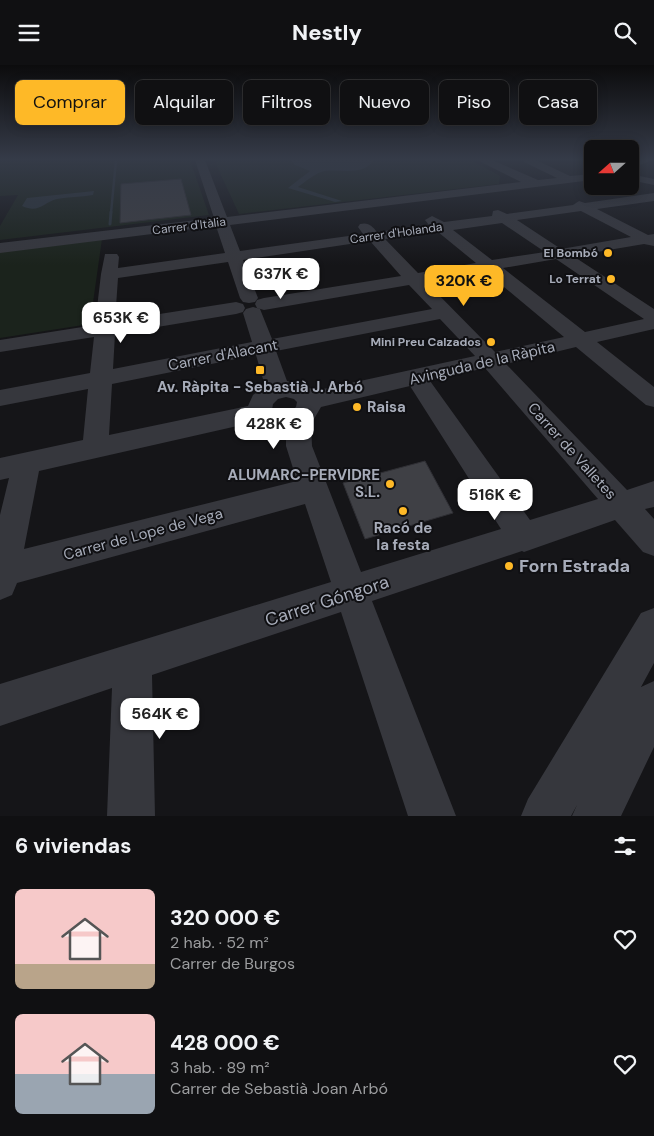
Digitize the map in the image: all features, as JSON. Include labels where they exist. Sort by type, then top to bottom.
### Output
[{"type":"street","points":[[212,195],[278,390]]},
{"type":"street","name":"Carrer d'Itàlia","points":[[0,248],[449,195]]},
{"type":"street","points":[[469,195],[654,317]]},
{"type":"street","points":[[549,195],[562,201]]},
{"type":"street","points":[[553,195],[625,243]]},
{"type":"street","points":[[609,195],[637,210]]},
{"type":"street","name":"Carrer d'Holanda","points":[[109,274],[504,218],[562,201],[583,207],[654,197]]},
{"type":"street","points":[[408,200],[487,266],[654,399]]},
{"type":"street","name":"Carrer de Valletes","points":[[347,207],[490,360],[654,541]]},
{"type":"street","points":[[583,207],[650,244]]},
{"type":"street","points":[[95,448],[104,328],[114,235]]},
{"type":"street","points":[[0,346],[625,243],[650,244]]},
{"type":"street","name":"Carrer d'Alacant","points":[[0,398],[446,313]]},
{"type":"street","name":"Avinguda de la Ràpita","points":[[14,466],[95,448],[288,421],[416,378],[654,323]]},
{"type":"street","points":[[416,378],[524,537]]},
{"type":"street","points":[[288,421],[306,396],[294,390],[271,392],[261,401],[288,421],[315,489],[432,816]]},
{"type":"street","points":[[1,575],[14,466]]},
{"type":"street","name":"Carrer de Lope de Vega","points":[[1,575],[315,489]]},
{"type":"street","name":"Carrer Góngora","points":[[0,705],[654,494]]},
{"type":"street","points":[[545,816],[654,626]]},
{"type":"street","points":[[131,816],[132,663]]},
{"type":"street","points":[[596,816],[654,702]]},
{"type":"shaded area","points":[[18,195],[202,195],[209,215],[0,240],[0,226]]},
{"type":"shaded area","points":[[55,195],[93,195],[52,200],[41,207],[33,209],[22,206],[27,198]]},
{"type":"shaded area","points":[[230,195],[403,195],[239,214]]},
{"type":"shaded area","points":[[312,195],[323,195],[342,201],[335,202]]},
{"type":"shaded area","points":[[102,239],[90,324],[0,338],[0,252]]},
{"type":"building","points":[[121,195],[185,195],[191,215],[120,223]]},
{"type":"building","points":[[425,461],[453,513],[365,539],[343,483]]},
{"type":"waterway","points":[[111,213],[113,195]]},
{"type":"waterway","points":[[110,224],[111,212]]},
{"type":"place","name":"El Bombó","points":[[608,253]]},
{"type":"place","name":"Lo Terrat","points":[[611,279]]},
{"type":"place","name":"Mini Preu Calzados","points":[[491,342]]},
{"type":"place","name":"Av. Ràpita - Sebastià J. Arbó","points":[[260,370]]},
{"type":"place","name":"Raisa","points":[[357,407]]},
{"type":"place","name":"ALUMARC-PERVIDRE S.L.","points":[[390,484]]},
{"type":"place","name":"Racó de la festa","points":[[403,511]]},
{"type":"place","name":"Forn Estrada","points":[[509,566]]}]
